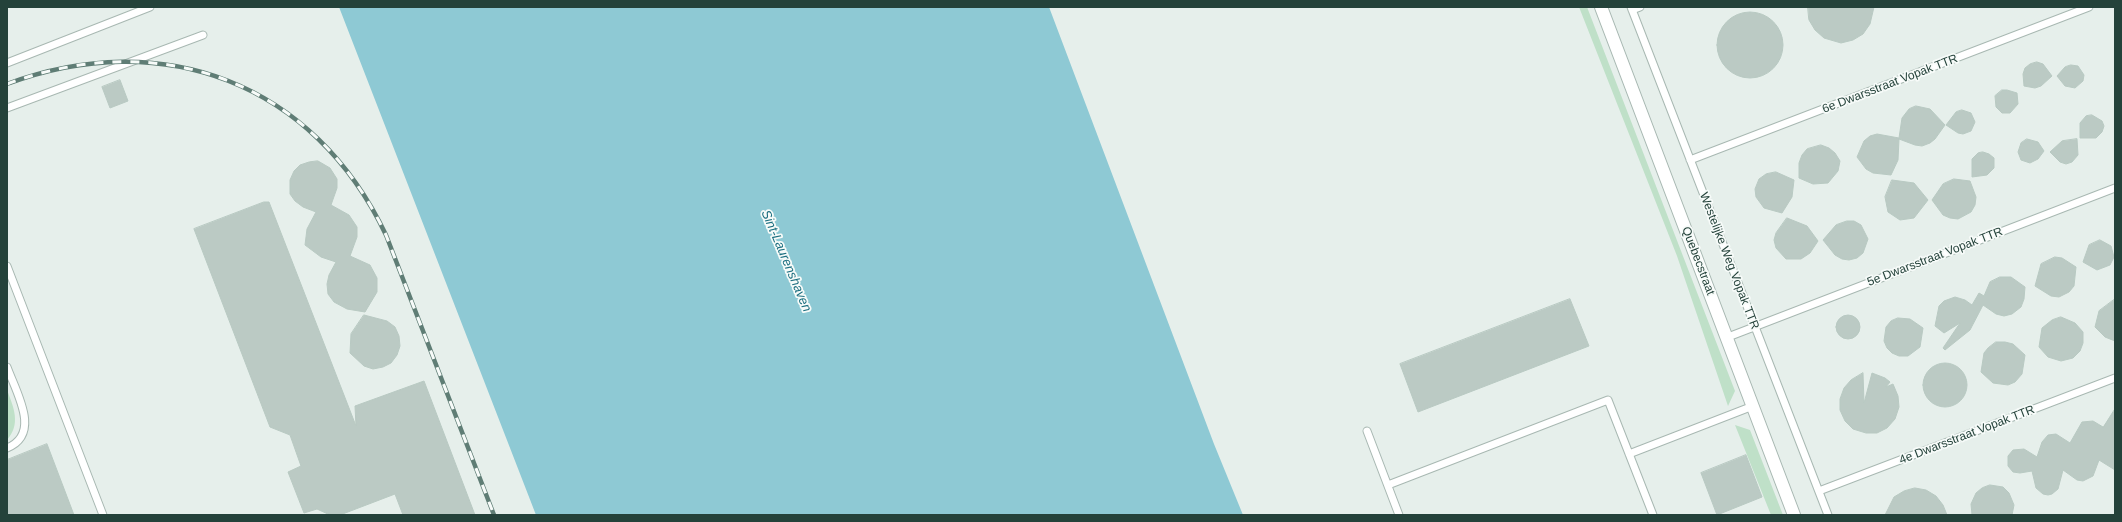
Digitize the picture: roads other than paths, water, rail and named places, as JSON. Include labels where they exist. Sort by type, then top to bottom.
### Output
[{"type":"street","name":"Quebecstraat","points":[[1601,7],[1728,337],[1794,515]]},
{"type":"lane","points":[[7,63],[150,7]]},
{"type":"lane","points":[[1631,9],[1640,7]]},
{"type":"lane","name":"6e Dwarsstraat Vopak TTR","points":[[1690,160],[2089,7]]},
{"type":"lane","name":"Westelijke Weg Vopak TTR","points":[[1631,9],[1828,515]]},
{"type":"lane","points":[[7,108],[203,35]]},
{"type":"lane","name":"5e Dwarsstraat Vopak TTR","points":[[1728,337],[2115,188]]},
{"type":"lane","points":[[7,266],[103,515]]},
{"type":"lane","points":[[7,367],[24,412],[26,424],[23,436],[16,444],[7,448]]},
{"type":"lane","name":"4e Dwarsstraat Vopak TTR","points":[[1819,491],[2115,378]]},
{"type":"lane","points":[[1388,485],[1608,400],[1653,515]]},
{"type":"lane","points":[[1629,454],[1753,406]]},
{"type":"lane","points":[[1367,431],[1399,515]]},
{"type":"water","name":"Sint-Laurenshaven","points":[[339,7],[1049,7],[1214,444],[1243,515],[536,515]]},
{"type":"railway","points":[[7,84],[65,68],[122,62],[176,66],[228,81],[276,105],[318,139],[355,182],[386,235],[494,515]]}]
